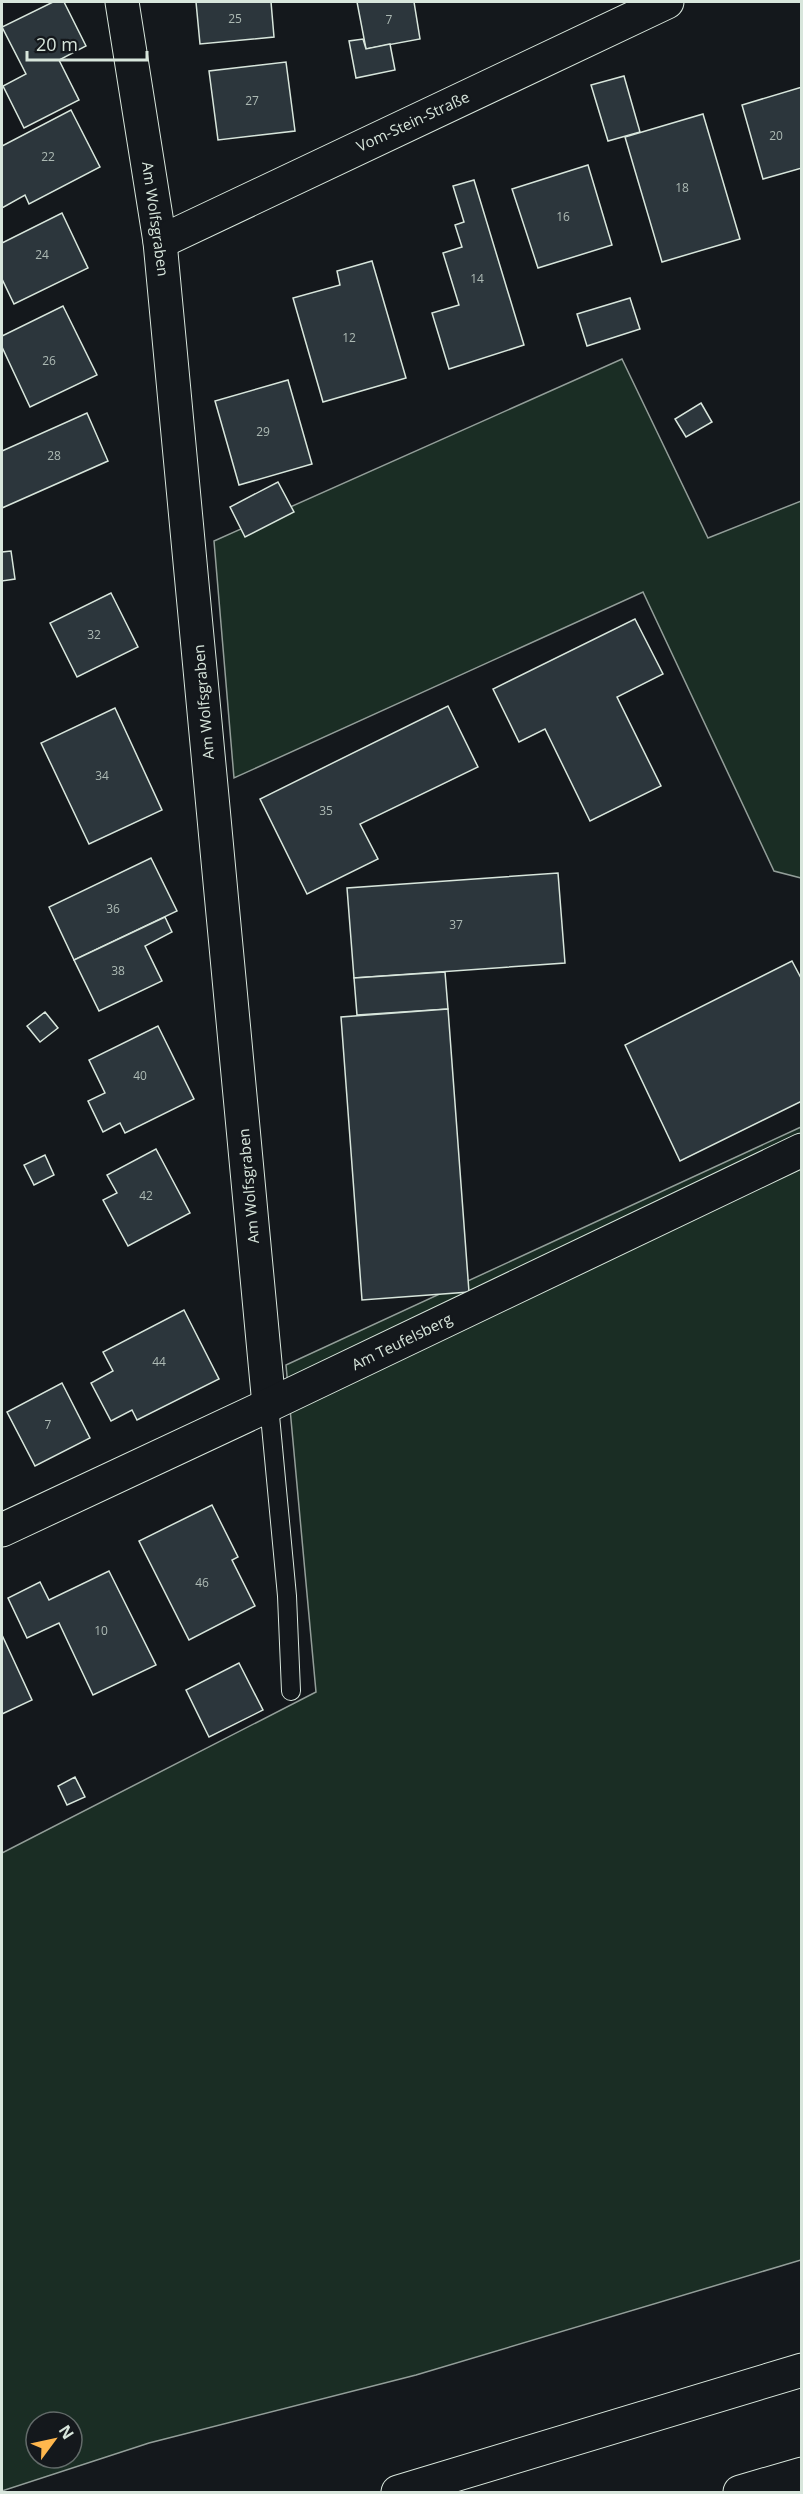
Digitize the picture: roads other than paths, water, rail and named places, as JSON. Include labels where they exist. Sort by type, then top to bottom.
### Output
[{"type":"main road","name":"Am Wolfsgraben","points":[[122,2],[160,242],[269,1406]]},
{"type":"main road","name":"Vom-Stein-Straße","points":[[160,242],[666,2]]},
{"type":"main road","name":"Am Teufelsberg","points":[[2,1530],[269,1406],[801,1150]]},
{"type":"main road","points":[[398,2493],[801,2370]]},
{"type":"main road","points":[[740,2493],[801,2474]]},
{"type":"lane","points":[[269,1406],[287,1596],[291,1691]]}]
